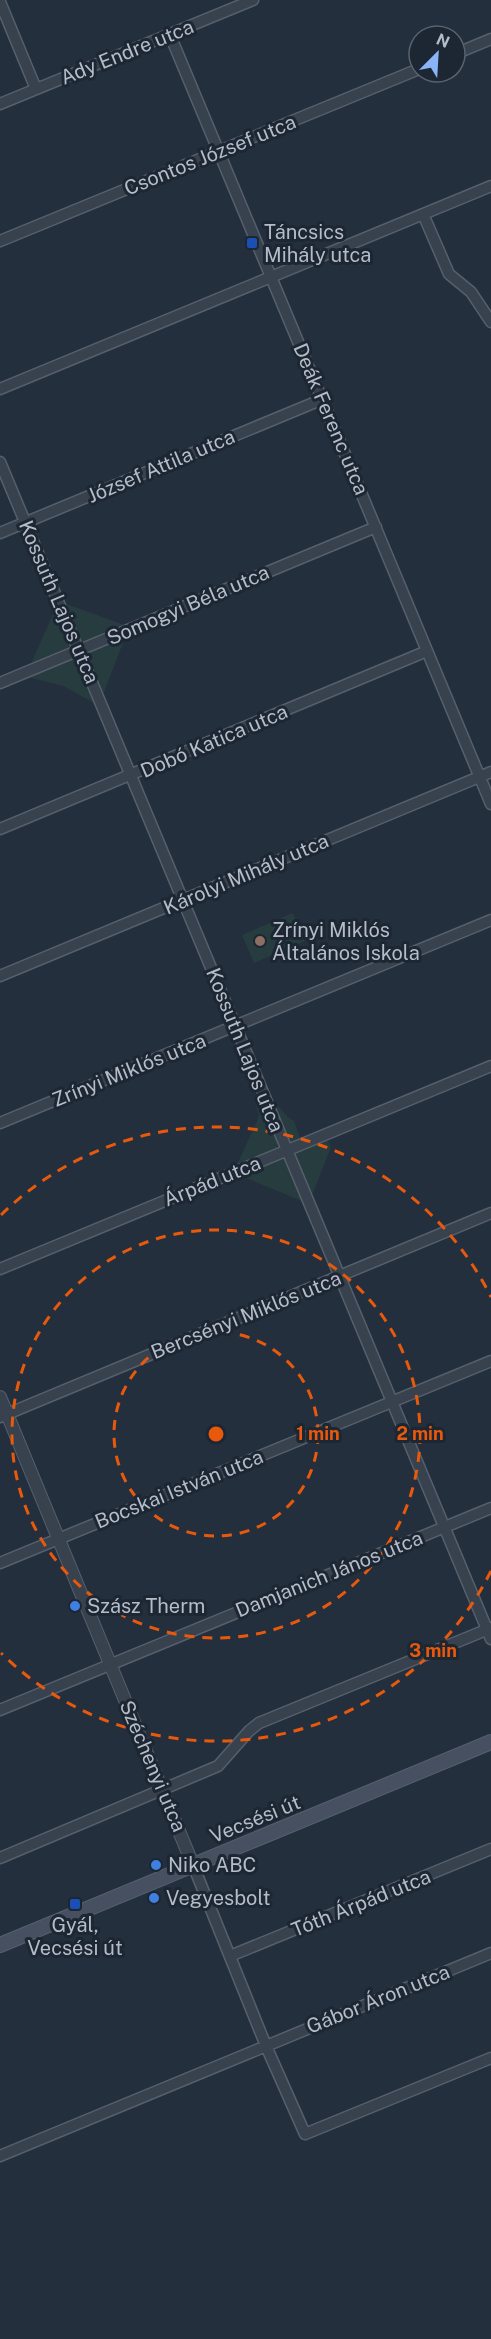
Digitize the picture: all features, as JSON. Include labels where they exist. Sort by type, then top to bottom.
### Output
[{"type":"main road","name":"Vecsési út","points":[[0,1945],[491,1742]]},
{"type":"street","name":"Ady Endre utca","points":[[0,104],[253,0]]},
{"type":"street","points":[[0,2],[36,89]]},
{"type":"street","name":"Deák Ferenc utca","points":[[170,35],[491,804]]},
{"type":"street","points":[[467,49],[491,39]]},
{"type":"street","name":"Csontos József utca","points":[[0,242],[407,74]]},
{"type":"street","points":[[0,389],[491,186]]},
{"type":"street","points":[[423,214],[449,274],[471,292],[491,322]]},
{"type":"street","name":"József Attila utca","points":[[0,533],[322,399]]},
{"type":"street","name":"Kossuth Lajos utca","points":[[0,462],[391,1403],[490,1632]]},
{"type":"street","name":"Somogyi Béla utca","points":[[0,683],[376,527]]},
{"type":"street","name":"Dobó Katica utca","points":[[0,829],[427,651]]},
{"type":"street","name":"Károlyi Mihály utca","points":[[0,976],[491,772]]},
{"type":"street","name":"Zrínyi Miklós utca","points":[[0,1122],[491,920]]},
{"type":"street","name":"Árpád utca","points":[[0,1269],[491,1066]]},
{"type":"street","name":"Bercsényi Miklós utca","points":[[3,1415],[491,1213]]},
{"type":"street","name":"Bocskai István utca","points":[[0,1563],[491,1361]]},
{"type":"street","name":"Széchenyi utca","points":[[0,1397],[3,1415],[59,1538],[164,1790],[266,2046],[305,2134],[491,2058]]},
{"type":"street","name":"Damjanich János utca","points":[[0,1710],[491,1508]]},
{"type":"street","points":[[0,1858],[218,1766],[259,1723],[490,1632]]},
{"type":"street","name":"Tóth Árpád utca","points":[[230,1956],[491,1849]]},
{"type":"street","name":"Gábor Áron utca","points":[[0,2156],[491,1953]]},
{"type":"green space","points":[[64,603],[127,626],[87,643],[79,640]]},
{"type":"green space","points":[[56,607],[71,642],[69,649],[30,666]]},
{"type":"green space","points":[[126,635],[103,695],[86,655],[88,650]]},
{"type":"green space","points":[[73,657],[77,659],[96,704],[63,686],[28,677]]},
{"type":"green space","points":[[293,913],[305,941],[254,963],[242,935]]},
{"type":"green space","points":[[261,1100],[279,1143],[276,1149],[235,1169],[259,1115],[255,1103]]},
{"type":"green space","points":[[272,1102],[294,1121],[301,1141],[294,1144],[288,1141]]},
{"type":"green space","points":[[327,1139],[331,1147],[311,1198],[294,1157],[296,1153]]},
{"type":"green space","points":[[280,1157],[285,1159],[304,1202],[239,1175]]},
{"type":"place","name":"Táncsics Mihály utca","points":[[252,243]]},
{"type":"place","name":"Zrínyi Miklós Általános Iskola","points":[[260,941]]},
{"type":"place","name":"Szász Therm","points":[[75,1606]]},
{"type":"place","name":"Niko ABC","points":[[156,1865]]},
{"type":"place","name":"Vegyesbolt","points":[[154,1898]]},
{"type":"place","name":"Gyál, Vecsési út","points":[[75,1904]]}]
